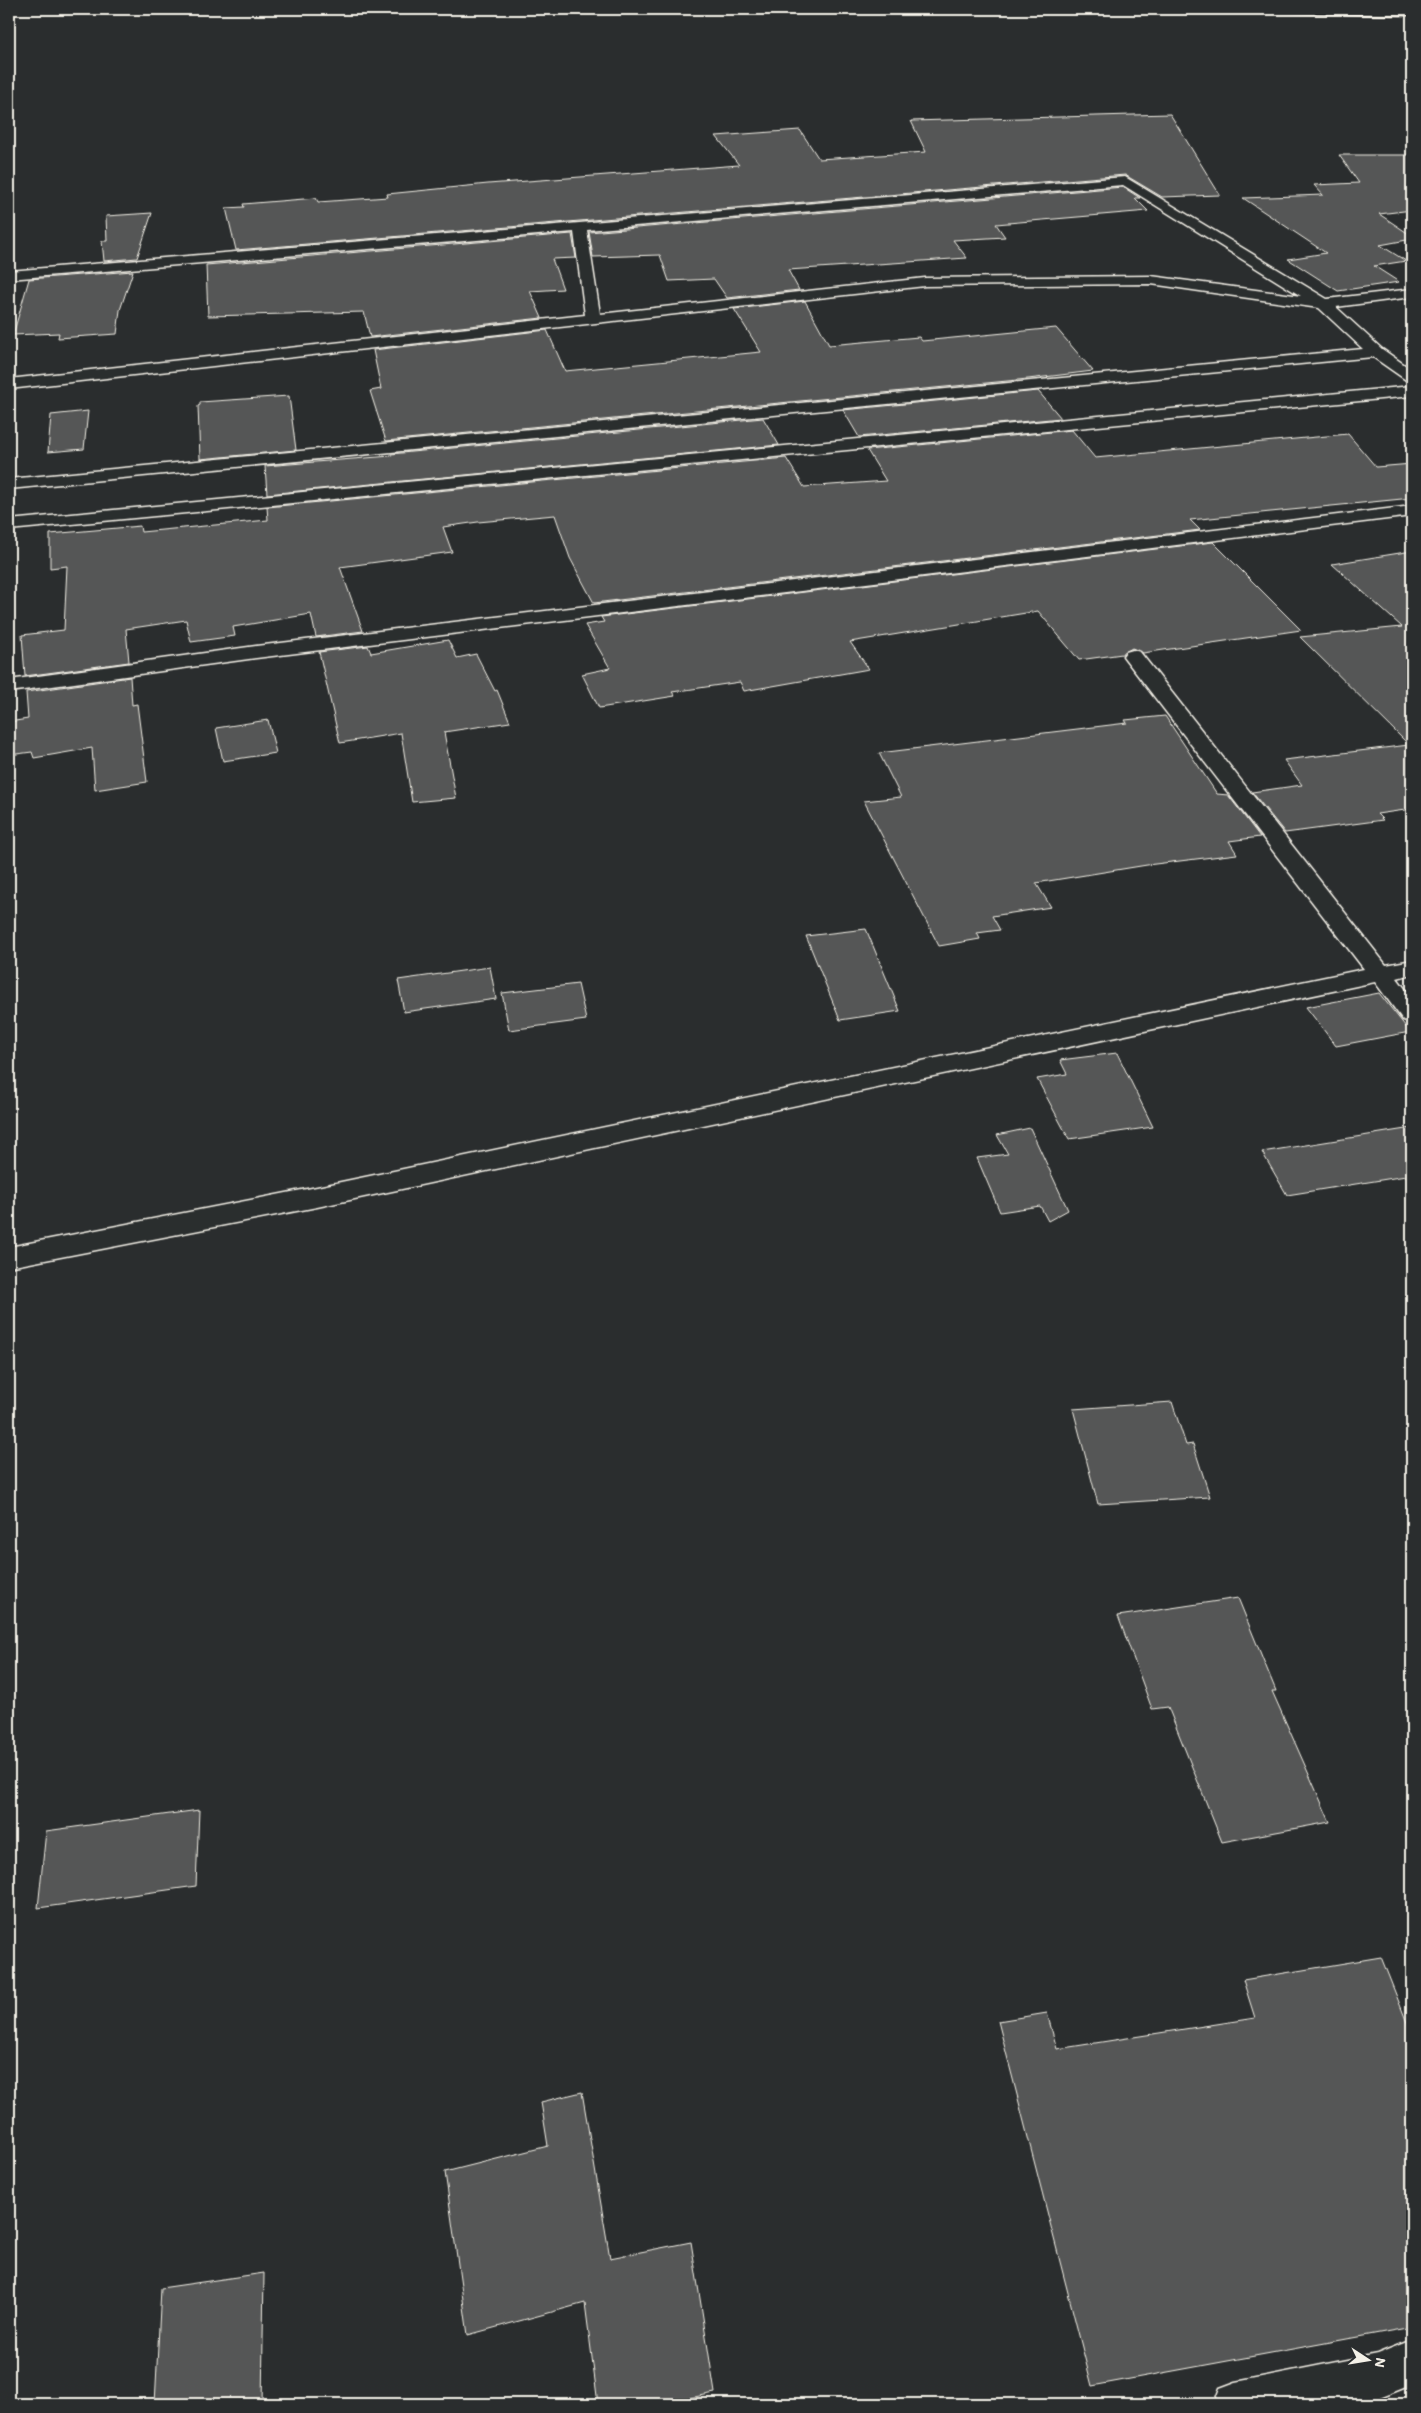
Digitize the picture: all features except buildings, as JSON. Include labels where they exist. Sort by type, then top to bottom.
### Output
[{"type":"street","points":[[1258,9],[1412,12]]},
{"type":"street","points":[[9,275],[1125,181],[1324,304],[1376,352],[1412,377]]},
{"type":"street","points":[[580,226],[594,318]]},
{"type":"street","points":[[9,384],[925,282],[1151,280],[1324,304],[1412,293]]},
{"type":"street","points":[[9,484],[1376,352]]},
{"type":"street","points":[[9,525],[1412,391]]},
{"type":"street","points":[[9,686],[276,650],[1412,511]]},
{"type":"street","points":[[1133,656],[1412,1014]]},
{"type":"street","points":[[9,1257],[337,1193],[1412,967]]},
{"type":"street","points":[[1236,2404],[1376,2376],[1412,2362]]}]
